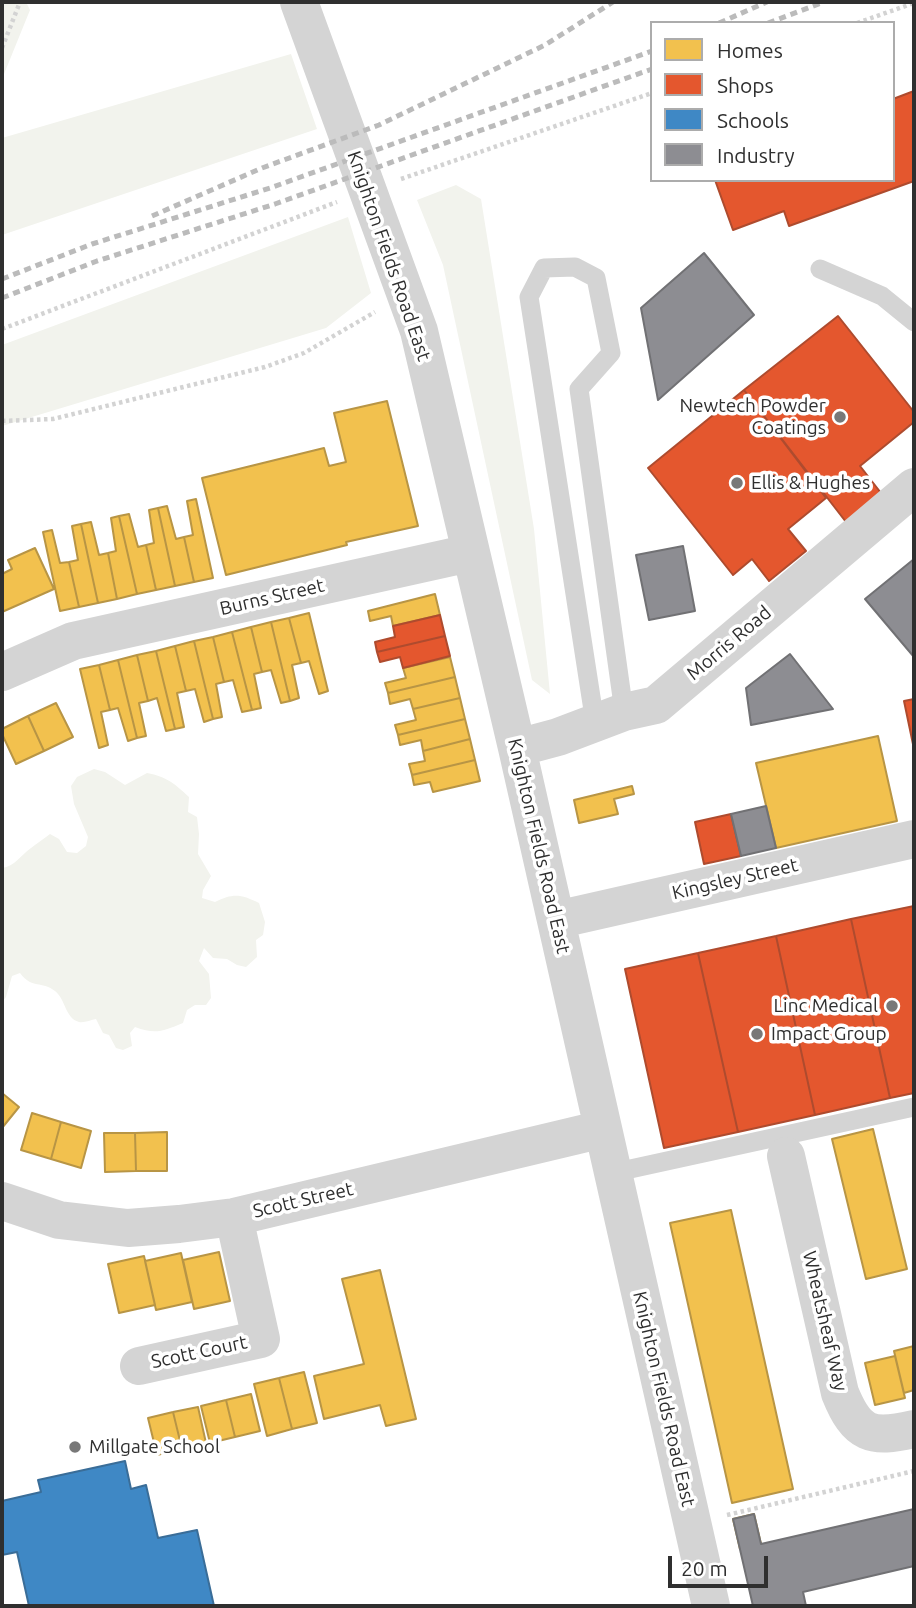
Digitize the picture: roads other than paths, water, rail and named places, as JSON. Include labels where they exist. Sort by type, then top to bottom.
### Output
[{"type":"street","name":"Knighton Fields Road East","points":[[299,2],[419,331],[517,748],[711,1606]]},
{"type":"street","name":"Morris Road","points":[[517,748],[656,705],[914,487]]},
{"type":"street","name":"Burns Street","points":[[2,672],[73,642],[470,553]]},
{"type":"street","name":"Kingsley Street","points":[[556,920],[914,839]]},
{"type":"street","name":"Scott Street","points":[[2,1201],[59,1220],[128,1228],[178,1224],[234,1217],[603,1129]]},
{"type":"street","name":"Wheatsheaf Way","points":[[786,1156],[840,1393],[848,1413],[861,1428],[881,1434],[914,1429]]},
{"type":"street","name":"Scott Court","points":[[139,1366],[261,1339],[234,1217]]},
{"type":"lane","points":[[575,267],[596,278],[611,353],[579,389],[609,718],[529,297],[544,268],[575,267]]},
{"type":"lane","points":[[820,269],[881,296],[914,322]]},
{"type":"lane","points":[[612,1173],[914,1107]]},
{"type":"railway","points":[[152,216],[262,168],[379,125],[545,45],[613,2]]},
{"type":"railway","points":[[724,21],[767,2]]},
{"type":"railway","points":[[773,21],[824,2]]},
{"type":"railway","points":[[2,279],[92,244],[270,188],[650,52]]},
{"type":"railway","points":[[2,298],[97,261],[275,204],[650,70]]},
{"type":"place","name":"Newtech Powder Coatings","points":[[840,417]]},
{"type":"place","name":"Ellis & Hughes","points":[[737,483]]},
{"type":"place","name":"Linc Medical","points":[[892,1006]]},
{"type":"place","name":"Impact Group","points":[[757,1034]]},
{"type":"place","name":"Millgate School","points":[[75,1447]]}]
